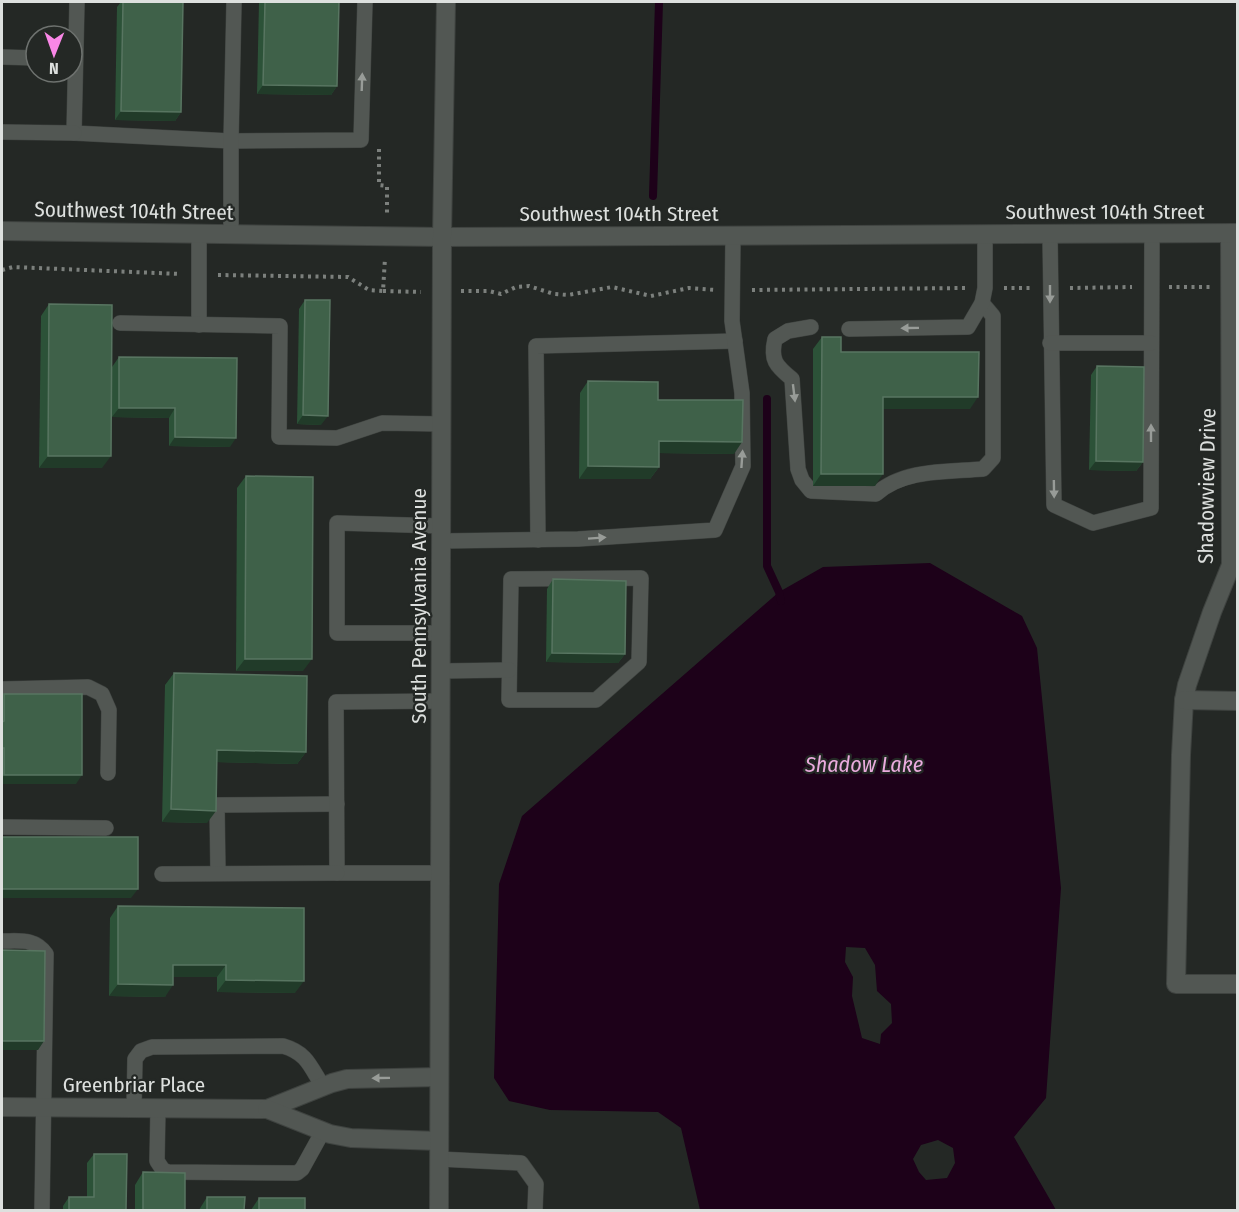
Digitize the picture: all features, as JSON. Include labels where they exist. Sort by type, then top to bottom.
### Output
[{"type":"main road","name":"South Pennsylvania Avenue","points":[[439,1210],[441,237],[446,2]]},
{"type":"main road","name":"Southwest 104th Street","points":[[2,231],[441,237],[1234,233]]},
{"type":"main road","name":"Shadowview Drive","points":[[1234,233],[1231,287],[1231,566],[1187,684],[1184,700],[1180,755],[1176,984],[1238,984]]},
{"type":"main road","points":[[1184,700],[1238,701]]},
{"type":"main road","name":"Greenbriar Place","points":[[267,1109],[347,1079],[439,1077]]},
{"type":"main road","name":"Greenbriar Place","points":[[2,1107],[267,1109],[323,1131],[351,1138],[439,1150]]},
{"type":"lane","points":[[76,24],[77,2]]},
{"type":"lane","points":[[231,235],[234,2]]},
{"type":"lane","points":[[2,132],[231,141],[361,140],[365,2]]},
{"type":"lane","points":[[2,57],[24,58]]},
{"type":"lane","points":[[74,84],[74,134]]},
{"type":"lane","points":[[1050,235],[1054,505],[1093,523],[1151,508],[1152,234]]},
{"type":"lane","points":[[199,235],[199,325]]},
{"type":"lane","points":[[811,327],[788,331],[775,339],[772,353],[777,367],[792,379],[798,469],[802,480],[811,491],[876,494],[886,484],[924,473],[982,470],[993,458],[993,316],[984,295],[985,235]]},
{"type":"lane","points":[[441,633],[337,633],[337,524],[538,540],[715,530],[743,466],[742,393],[732,321],[733,236]]},
{"type":"lane","points":[[849,329],[968,327],[984,295]]},
{"type":"lane","points":[[120,323],[280,326],[279,437],[337,438],[382,423],[442,424]]},
{"type":"lane","points":[[538,540],[536,346],[735,341]]},
{"type":"lane","points":[[1050,343],[1151,343]]},
{"type":"lane","points":[[641,578],[639,662],[596,700],[509,699],[509,670],[511,579],[641,578]]},
{"type":"lane","points":[[441,671],[509,670]]},
{"type":"lane","points":[[2,689],[88,687],[102,694],[109,710],[108,773]]},
{"type":"lane","points":[[337,873],[336,702],[441,701]]},
{"type":"lane","points":[[218,873],[217,805],[337,804]]},
{"type":"lane","points":[[2,827],[106,828]]},
{"type":"lane","points":[[162,874],[440,873]]},
{"type":"lane","points":[[2,941],[33,941],[46,954],[42,1210]]},
{"type":"lane","points":[[134,1108],[135,1059],[141,1051],[152,1047],[283,1046],[297,1050],[304,1056],[323,1087]]},
{"type":"lane","points":[[158,1108],[158,1161],[163,1170],[168,1172],[297,1173],[302,1169],[323,1131]]},
{"type":"lane","points":[[439,1150],[521,1163],[536,1185],[535,1210]]},
{"type":"path","points":[[383,291],[489,291],[501,294],[516,287],[529,286],[554,294],[612,287],[651,296],[689,288],[984,295],[1050,288],[1231,287]]},
{"type":"water","name":"Shadow Lake","points":[[930,563],[1022,616],[1037,648],[1061,888],[1046,1098],[1014,1137],[1056,1210],[700,1210],[681,1128],[658,1112],[550,1110],[509,1101],[494,1078],[499,884],[522,816],[779,592],[823,567]],"holes":[[[846,947],[865,948],[875,965],[877,991],[891,1004],[892,1023],[881,1034],[880,1044],[862,1038],[852,996],[853,977],[845,962]],[[938,1140],[953,1148],[955,1163],[947,1178],[926,1180],[913,1159],[921,1145]]]},
{"type":"building","points":[[123,2],[183,2],[181,112],[121,111]]},
{"type":"building","points":[[265,2],[339,2],[337,86],[263,85]]},
{"type":"building","points":[[305,300],[330,300],[328,416],[303,415]]},
{"type":"building","points":[[49,304],[112,305],[111,456],[48,456]]},
{"type":"building","points":[[822,337],[841,337],[841,352],[979,352],[978,397],[883,397],[883,474],[821,474]]},
{"type":"building","points":[[119,357],[237,358],[236,438],[175,437],[175,408],[119,408]]},
{"type":"building","points":[[1097,366],[1144,367],[1143,462],[1096,461]]},
{"type":"building","points":[[588,381],[658,382],[658,400],[743,400],[742,442],[659,441],[659,467],[588,466]]},
{"type":"building","points":[[246,476],[313,477],[312,659],[245,659]]},
{"type":"building","points":[[553,579],[626,581],[625,654],[552,653]]},
{"type":"building","points":[[174,673],[307,676],[306,752],[217,750],[216,811],[171,809]]},
{"type":"building","points":[[4,694],[82,694],[82,775],[4,775],[2,722],[4,721]]},
{"type":"building","points":[[2,837],[138,837],[138,889],[2,889]]},
{"type":"building","points":[[118,906],[304,908],[304,981],[226,980],[226,965],[173,965],[173,985],[118,984]]},
{"type":"building","points":[[2,950],[45,951],[44,1041],[2,1041]]},
{"type":"building","points":[[94,1154],[127,1154],[126,1210],[69,1210],[69,1197],[94,1197]]},
{"type":"building","points":[[143,1172],[185,1173],[185,1210],[143,1210]]},
{"type":"building","points":[[207,1197],[245,1197],[244,1210],[207,1210]]},
{"type":"building","points":[[259,1198],[305,1198],[305,1210],[259,1210]]},
{"type":"waterway","points":[[653,196],[659,2]]},
{"type":"waterway","points":[[767,399],[767,566],[781,601]]}]
